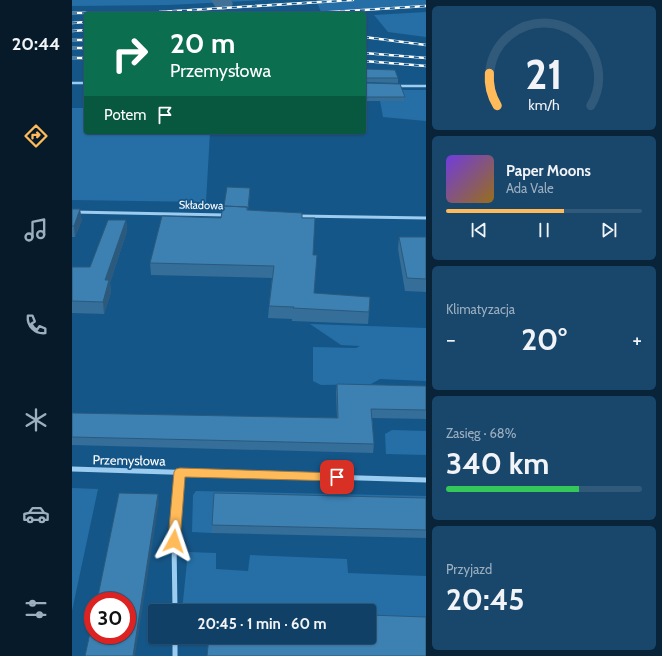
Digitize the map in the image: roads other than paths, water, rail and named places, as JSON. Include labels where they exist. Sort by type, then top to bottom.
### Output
[{"type":"street","points":[[72,83],[84,83]]},
{"type":"street","points":[[388,86],[426,86]]},
{"type":"street","name":"Składowa","points":[[72,212],[230,215]]},
{"type":"street","points":[[292,216],[426,218]]},
{"type":"street","name":"Przemysłowa","points":[[72,470],[426,480]]},
{"type":"street","points":[[175,604],[174,541],[180,472]]},
{"type":"street","points":[[175,644],[175,656]]},
{"type":"waterway","points":[[221,0],[223,4]]},
{"type":"railway","points":[[159,12],[353,0]]},
{"type":"railway","points":[[332,12],[426,6]]},
{"type":"railway","points":[[72,13],[84,13]]},
{"type":"railway","points":[[72,23],[84,22]]},
{"type":"railway","points":[[72,31],[84,30]]},
{"type":"railway","points":[[366,37],[426,45]]},
{"type":"railway","points":[[72,40],[84,40]]},
{"type":"railway","points":[[72,48],[84,48]]},
{"type":"railway","points":[[366,53],[426,58]]},
{"type":"railway","points":[[72,58],[84,58]]},
{"type":"railway","points":[[366,61],[426,66]]}]
